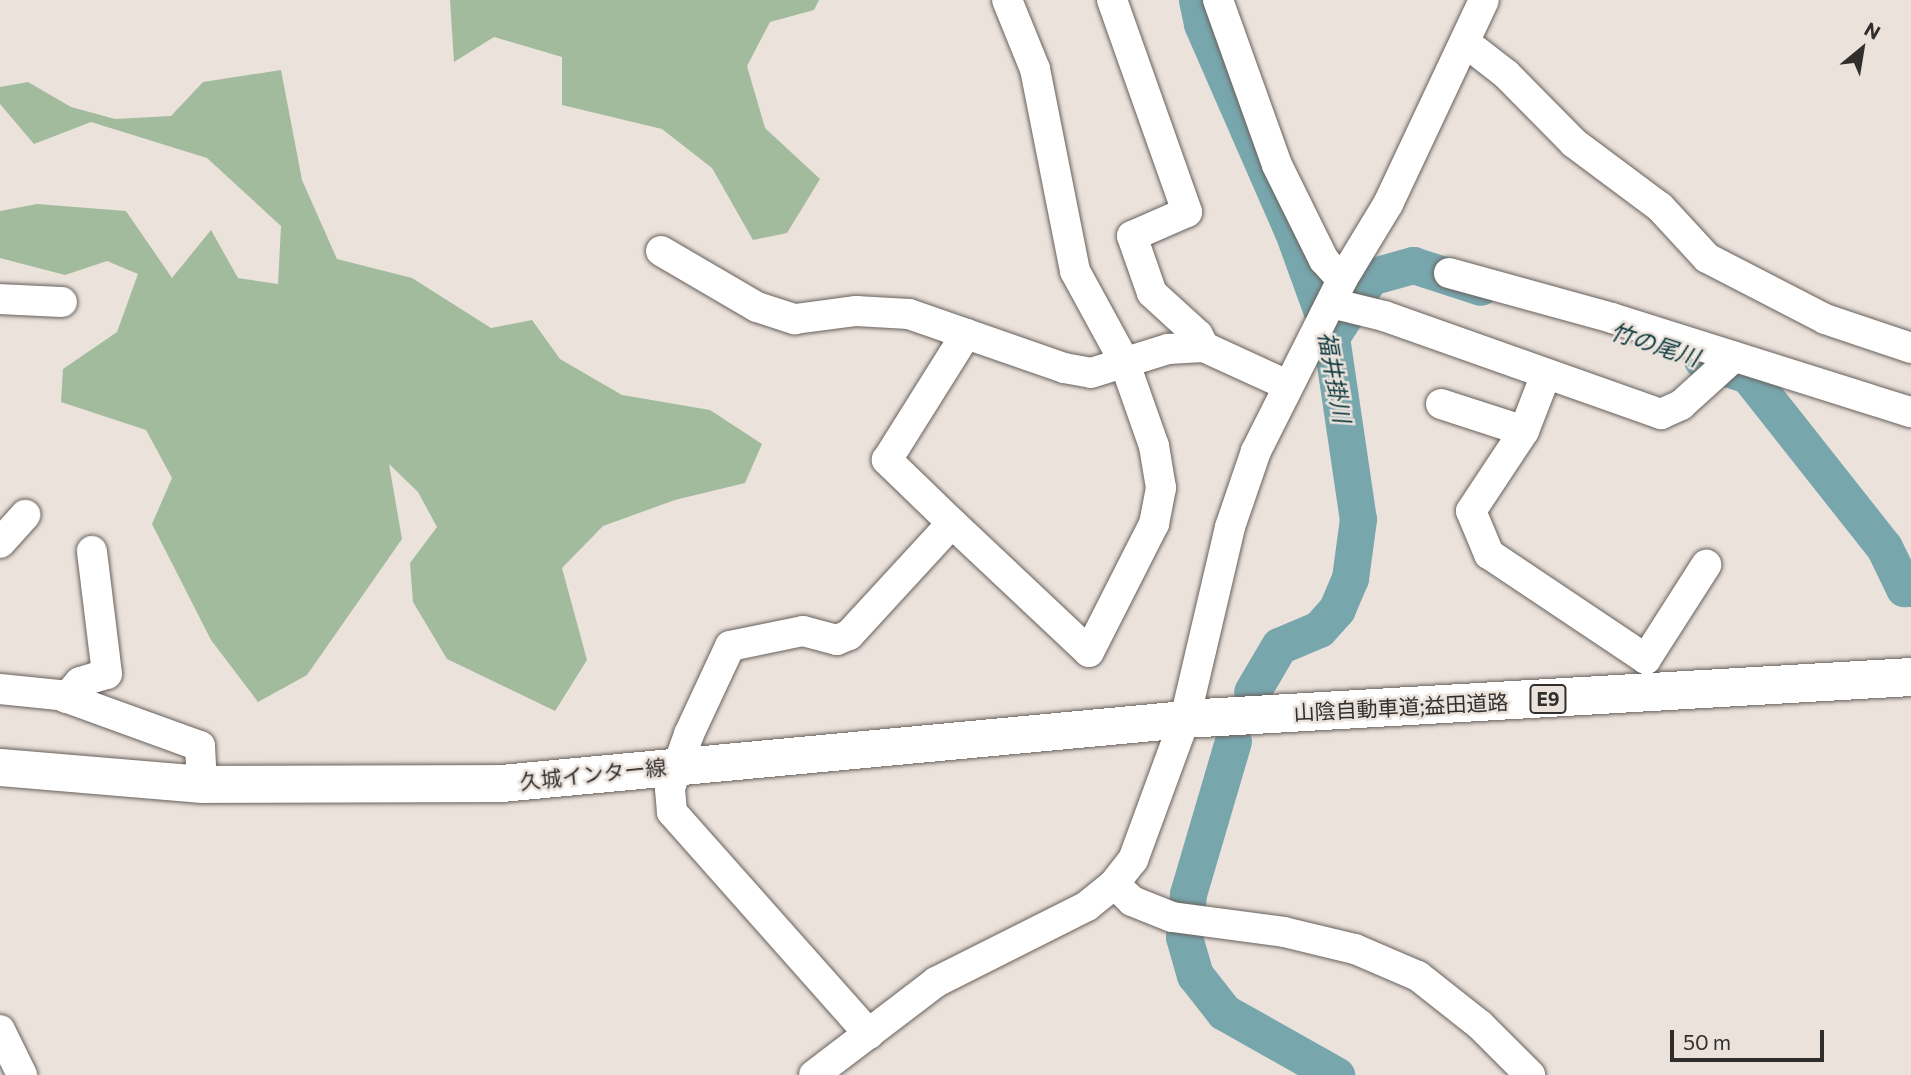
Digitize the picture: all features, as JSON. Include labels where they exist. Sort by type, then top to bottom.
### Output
[{"type":"highway","name":"山陰自動車道;益田道路","points":[[1185,719],[1911,677]]},
{"type":"main road","name":"久城インター線","points":[[0,767],[202,784],[501,783],[1185,719]]},
{"type":"street","points":[[966,334],[887,460],[1089,652],[1154,524],[1161,488],[1154,446],[1124,361],[1075,271],[1035,69],[1007,0]]},
{"type":"street","points":[[1112,0],[1187,212],[1132,236],[1152,293],[1198,335],[1204,347]]},
{"type":"street","points":[[1218,0],[1278,165],[1336,291],[1384,316],[1661,414],[1681,405],[1734,357]]},
{"type":"street","points":[[814,1075],[936,982],[1087,906],[1114,884],[1133,860],[1151,820],[1185,719],[1230,527],[1256,451],[1336,291],[1388,204],[1484,0]]},
{"type":"street","points":[[1466,43],[1506,74],[1574,143],[1660,207],[1706,257],[1825,319],[1911,348]]},
{"type":"street","points":[[661,251],[757,307],[794,319],[856,311],[909,314],[1064,368],[1091,373],[1168,349],[1204,347],[1287,385]]},
{"type":"street","points":[[1449,273],[1911,412]]},
{"type":"street","points":[[0,299],[62,302]]},
{"type":"street","points":[[1546,374],[1524,431],[1471,511],[1489,554],[1646,659],[1706,565]]},
{"type":"street","points":[[1441,404],[1524,431]]},
{"type":"street","points":[[0,543],[26,514]]},
{"type":"street","points":[[869,1034],[672,812],[670,788],[730,646],[803,631],[837,640],[849,635],[952,523]]},
{"type":"street","points":[[66,698],[80,682],[107,674],[92,551]]},
{"type":"street","points":[[0,689],[66,698],[200,746],[202,784]]},
{"type":"street","points":[[1114,884],[1132,901],[1172,917],[1284,932],[1355,949],[1418,976],[1480,1025],[1530,1075]]},
{"type":"street","points":[[0,1030],[22,1075]]},
{"type":"green space","points":[[450,0],[819,0],[814,10],[770,22],[747,66],[765,128],[820,179],[787,233],[753,240],[712,168],[662,129],[562,105],[562,57],[494,37],[454,62]]},
{"type":"green space","points":[[281,70],[302,180],[337,259],[412,278],[491,328],[532,320],[560,359],[622,395],[710,410],[762,444],[745,483],[675,500],[603,526],[562,568],[587,660],[555,711],[447,659],[413,602],[410,563],[437,527],[418,492],[389,464],[402,539],[307,675],[258,702],[211,640],[152,524],[172,478],[146,430],[61,402],[63,369],[117,332],[138,274],[107,261],[65,275],[0,258],[0,211],[37,204],[126,211],[172,278],[211,230],[238,278],[278,284],[281,226],[207,158],[91,122],[34,144],[0,104],[0,87],[28,82],[71,107],[115,119],[171,116],[203,82]]},
{"type":"waterway","name":"福井掛川","points":[[1197,0],[1202,24],[1293,232],[1331,337],[1358,519],[1350,578],[1337,609],[1319,629],[1279,646],[1252,692]]},
{"type":"waterway","name":"竹の尾川","points":[[1331,337],[1370,277],[1413,265],[1481,287]]},
{"type":"waterway","name":"竹の尾川","points":[[1702,360],[1748,375],[1884,547],[1904,588],[1911,588]]},
{"type":"waterway","name":"福井掛川","points":[[1233,741],[1188,894],[1184,937],[1195,975],[1224,1012],[1336,1075]]}]
